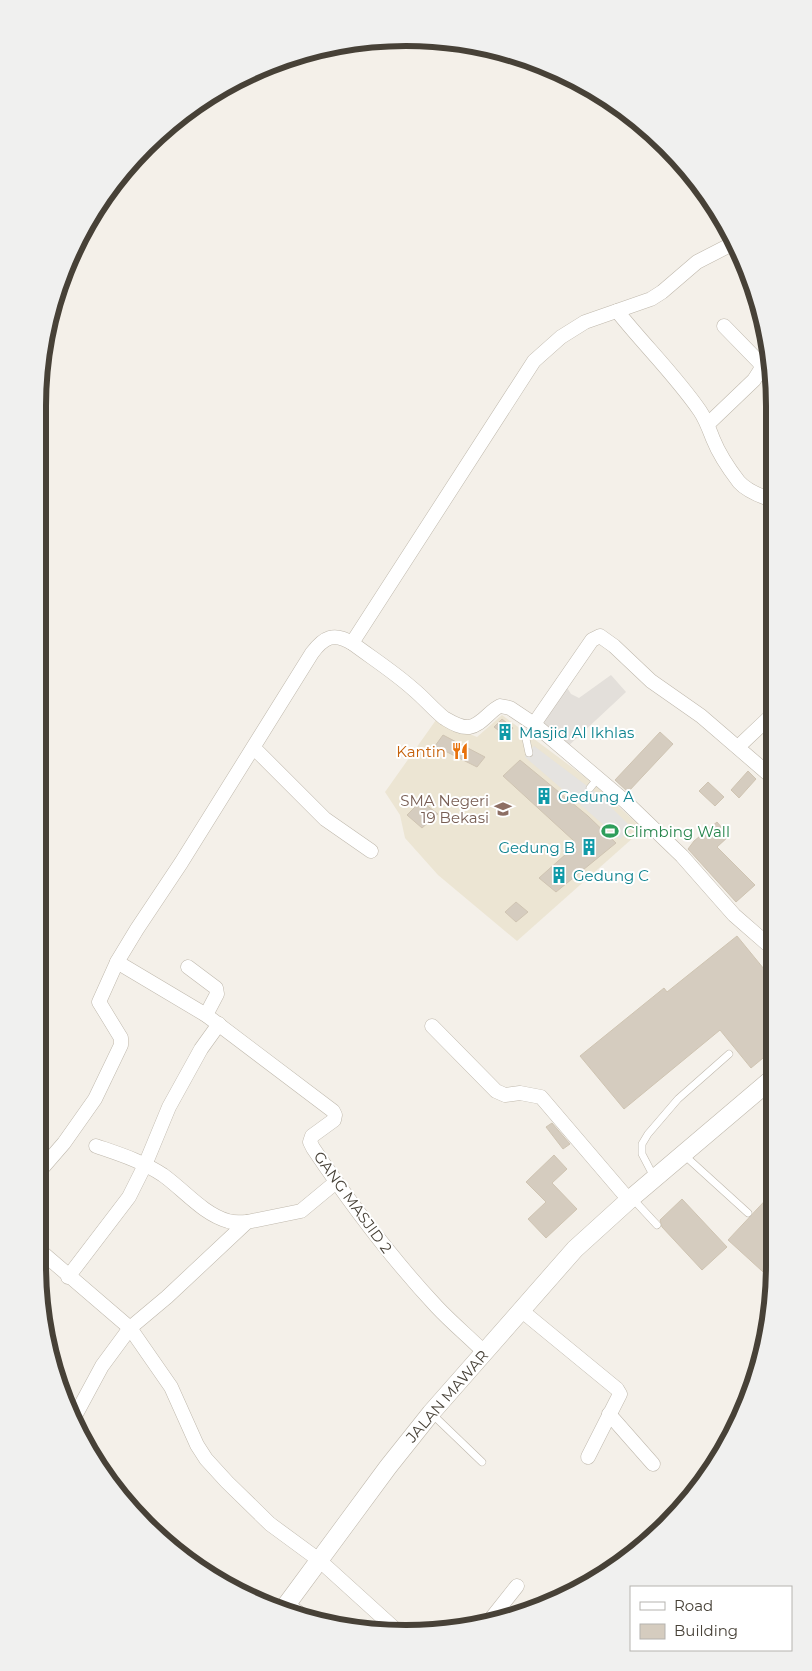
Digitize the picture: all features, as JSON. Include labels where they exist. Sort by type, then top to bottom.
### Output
[{"type":"street","points":[[352,643],[534,361],[561,337],[585,322],[651,298],[662,292],[697,262],[728,246]]},
{"type":"street","points":[[617,311],[685,392],[708,424],[713,440],[740,483],[755,494],[766,498]]},
{"type":"street","points":[[708,424],[754,380],[761,369],[760,363],[724,326]]},
{"type":"street","points":[[534,724],[592,640],[600,636],[614,646],[651,681],[701,716],[766,772]]},
{"type":"street","points":[[46,1164],[64,1143],[94,1099],[121,1045],[121,1038],[100,1002],[117,962],[254,748],[312,653],[320,642],[330,637],[342,637],[352,643],[415,690],[445,718],[460,726],[468,727],[474,725],[500,706],[510,708],[534,724],[594,783],[626,802],[682,856],[748,929],[766,943]]},
{"type":"street","points":[[738,747],[766,720]]},
{"type":"street","points":[[254,748],[325,819],[371,851]]},
{"type":"street","name":"GANG MASJID 2","points":[[117,962],[206,1015],[334,1111],[336,1115],[334,1120],[312,1136],[310,1142],[336,1182],[400,1264],[437,1307],[484,1352]]},
{"type":"street","points":[[188,967],[216,988],[217,994],[206,1015]]},
{"type":"street","points":[[68,1277],[129,1197],[169,1107],[201,1049],[218,1024]]},
{"type":"street","points":[[432,1026],[496,1091],[506,1095],[520,1093],[541,1097],[630,1199]]},
{"type":"street","name":"JALAN MAWAR","points":[[291,1606],[319,1560],[388,1467],[431,1413],[575,1249],[630,1199],[766,1084]]},
{"type":"street","points":[[96,1146],[145,1164],[164,1176],[204,1208],[229,1222],[248,1222],[301,1211],[336,1182]]},
{"type":"street","points":[[78,1411],[102,1366],[130,1328],[167,1297],[248,1222]]},
{"type":"street","points":[[46,1257],[130,1328],[171,1386],[197,1445],[206,1459],[227,1482],[270,1524],[319,1560],[390,1624]]},
{"type":"street","points":[[522,1311],[617,1389],[620,1394],[608,1414],[601,1433],[588,1457]]},
{"type":"street","points":[[608,1414],[653,1464]]},
{"type":"street","points":[[495,1613],[516,1586]]},
{"type":"lane","points":[[529,753],[526,740],[534,724]]},
{"type":"lane","points":[[655,1179],[642,1154],[642,1144],[678,1099],[729,1054]]},
{"type":"lane","points":[[683,1154],[748,1212]]},
{"type":"lane","points":[[630,1199],[658,1225]]},
{"type":"lane","points":[[431,1413],[482,1462]]},
{"type":"shaded area","points":[[611,675],[626,692],[566,748],[538,727],[564,683],[571,694],[579,698]]},
{"type":"shaded area","points":[[502,715],[593,783],[643,829],[517,941],[438,875],[405,838],[400,815],[385,792],[436,720],[477,737]]},
{"type":"shaded area","points":[[534,746],[599,795],[632,828],[620,839],[525,757]]},
{"type":"building","name":"Masjid Al Ikhlas","points":[[502,719],[513,728],[506,736],[494,727]]},
{"type":"building","points":[[660,732],[673,744],[628,792],[615,780]]},
{"type":"building","name":"Kantin","points":[[443,735],[485,757],[477,767],[435,746]]},
{"type":"building","points":[[520,760],[588,816],[616,843],[556,892],[539,878],[566,854],[563,851],[574,841],[503,776]]},
{"type":"building","points":[[748,771],[756,779],[739,798],[731,790]]},
{"type":"building","points":[[708,782],[724,797],[715,806],[699,791]]},
{"type":"building","points":[[421,801],[438,814],[422,828],[407,815]]},
{"type":"building","points":[[717,822],[729,836],[717,847],[755,885],[736,902],[688,849],[694,841]]},
{"type":"building","points":[[516,902],[528,912],[516,922],[505,912]]},
{"type":"building","points":[[737,936],[766,971],[766,1056],[751,1068],[720,1030],[624,1109],[580,1056],[664,988],[667,992]]},
{"type":"building","points":[[552,1123],[570,1144],[563,1149],[546,1127]]},
{"type":"building","points":[[554,1155],[567,1169],[552,1183],[577,1209],[546,1238],[528,1219],[546,1202],[526,1182]]},
{"type":"building","points":[[682,1199],[727,1247],[702,1270],[662,1227],[660,1220]]},
{"type":"building","points":[[766,1200],[766,1274],[728,1240]]},
{"type":"place","name":"Masjid Al Ikhlas","points":[[505,732]]},
{"type":"place","name":"Kantin","points":[[460,751]]},
{"type":"place","name":"Gedung A","points":[[544,796]]},
{"type":"place","name":"SMA Negeri 19 Bekasi","points":[[503,809]]},
{"type":"place","name":"Climbing Wall","points":[[610,831]]},
{"type":"place","name":"Gedung B","points":[[589,847]]},
{"type":"place","name":"Gedung C","points":[[559,875]]}]
